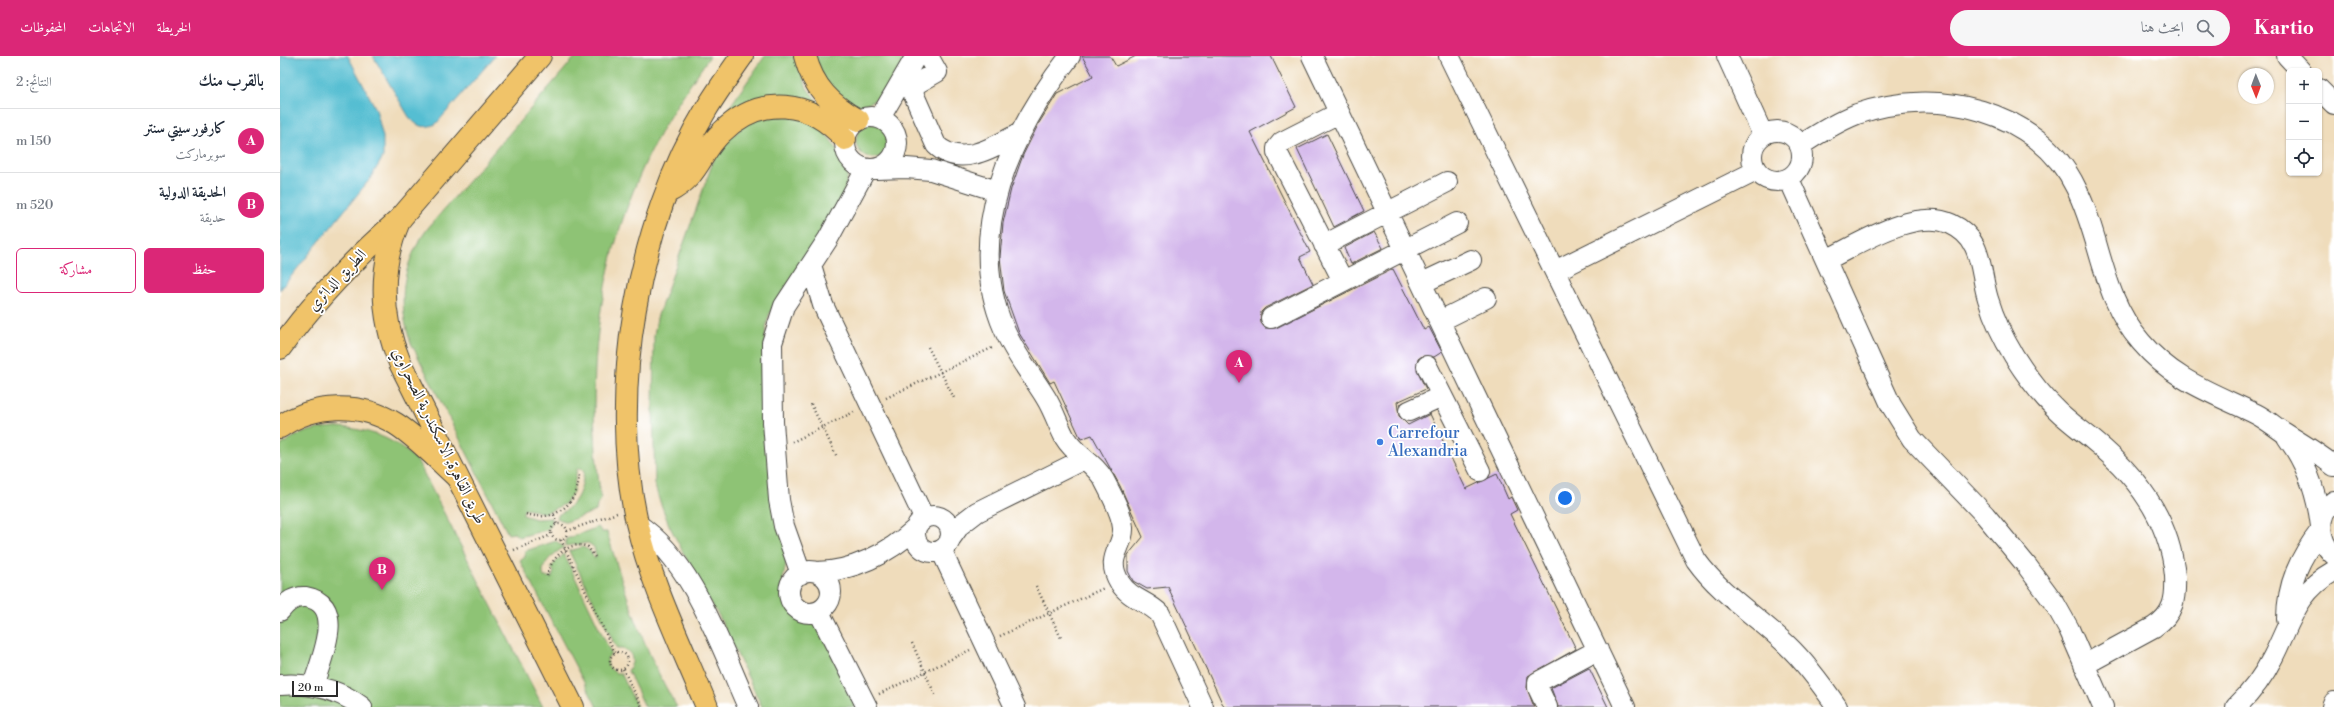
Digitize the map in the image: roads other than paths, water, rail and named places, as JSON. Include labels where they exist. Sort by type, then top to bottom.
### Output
[{"type":"main road","name":"طريق القاهرة, الاسكندرية الصحراوي","points":[[540,56],[400,219],[389,250],[384,282],[389,332],[400,363],[573,707]]},
{"type":"main road","points":[[707,707],[667,614],[650,569],[636,515],[626,439],[628,355],[643,272],[668,192],[706,108],[742,56]]},
{"type":"main road","points":[[805,56],[812,77],[823,94],[836,106],[858,120]]},
{"type":"main road","points":[[668,192],[677,188],[692,175],[722,132],[737,120],[757,111],[783,107],[810,111],[827,121],[845,139]]},
{"type":"main road","name":"الطريق الدائري","points":[[280,348],[301,320],[338,277],[400,219]]},
{"type":"main road","points":[[280,427],[293,419],[319,410],[345,408],[372,413],[384,417],[406,431],[457,477]]},
{"type":"street","points":[[880,118],[916,56]]},
{"type":"street","points":[[928,56],[937,72],[916,84],[913,93],[936,145],[943,152],[953,156],[973,154],[1020,134]]},
{"type":"street","points":[[1070,56],[1043,92],[1020,134],[997,191],[990,222],[990,277],[998,312],[1009,340],[1023,366],[1046,398],[1066,439],[1102,477],[1123,524],[1122,536],[1115,552],[1114,562],[1119,581],[1134,598],[1152,607],[1160,614],[1203,707]]},
{"type":"street","points":[[1312,56],[1625,707]]},
{"type":"street","points":[[1449,56],[1696,560],[1725,594],[1787,645],[1818,680],[1837,707]]},
{"type":"street","points":[[1727,56],[1763,136]]},
{"type":"street","points":[[2287,56],[2298,68]]},
{"type":"street","points":[[2322,92],[2334,104]]},
{"type":"street","points":[[1801,146],[1818,133],[1858,114],[1901,104],[1923,103],[1967,107],[2008,121],[2025,130],[2053,155],[2075,186],[2085,209],[2109,289],[2125,319],[2141,342],[2155,357],[2188,382],[2259,416],[2304,444],[2334,466]]},
{"type":"street","points":[[1339,113],[1282,142],[1277,148],[1279,155],[1343,281]]},
{"type":"street","points":[[931,170],[912,156],[897,138],[891,126],[880,118],[865,117],[858,120],[852,125],[845,139],[845,147],[852,161],[871,169],[906,168],[931,170],[997,191]]},
{"type":"street","points":[[1776,131],[1783,132],[1796,139],[1801,146],[1801,166],[1789,179],[1778,182],[1771,181],[1756,171],[1752,154],[1754,147],[1763,136],[1776,131]]},
{"type":"street","points":[[897,138],[896,150],[890,161],[871,169],[784,306],[774,330],[771,352],[774,450],[781,513],[809,573],[829,582],[831,589],[829,603],[819,612],[805,613],[793,605],[790,598],[791,584],[809,573],[838,571],[854,566],[924,528],[978,512]]},
{"type":"street","points":[[1555,271],[1756,171]]},
{"type":"street","points":[[1789,179],[1891,406],[1900,422],[1924,454],[1985,515],[2027,566],[2062,616],[2102,707]]},
{"type":"street","points":[[1324,244],[1447,182]]},
{"type":"street","points":[[1826,260],[1910,221],[1931,219],[1952,224],[1961,230],[1969,237],[1980,256],[1982,277],[1994,317],[2002,336],[2025,374],[2056,409],[2113,457],[2148,497],[2157,514],[2171,552],[2176,593],[2172,609],[2161,622],[2154,627],[2084,665]]},
{"type":"street","points":[[1271,318],[1457,224]]},
{"type":"street","points":[[1422,283],[1471,260]]},
{"type":"street","points":[[811,265],[823,305],[871,405],[924,528],[930,552],[945,545],[960,525],[978,512],[1084,459]]},
{"type":"street","points":[[1440,321],[1486,298]]},
{"type":"street","points":[[1427,366],[1480,471]]},
{"type":"street","points":[[1410,411],[1442,396]]},
{"type":"street","points":[[1465,442],[1491,428]]},
{"type":"street","points":[[2282,431],[2302,460],[2310,476],[2319,509],[2325,545],[2334,555]]},
{"type":"street","points":[[2287,625],[2289,590],[2294,574],[2301,558],[2321,528],[2326,510],[2334,501]]},
{"type":"street","points":[[636,515],[667,549],[691,583],[748,707]]},
{"type":"street","points":[[831,589],[849,576],[894,554],[924,528],[949,525],[945,545],[1015,707]]},
{"type":"street","points":[[2236,707],[2263,675],[2278,648],[2287,625],[2307,592],[2334,571]]},
{"type":"street","points":[[280,611],[285,604],[294,598],[305,597],[315,600],[324,606],[329,615],[330,626],[313,686]]},
{"type":"street","points":[[819,612],[867,707]]},
{"type":"street","points":[[1547,707],[1538,688],[1538,682],[1598,650]]},
{"type":"street","points":[[280,685],[313,686],[344,696],[362,707]]},
{"type":"street","points":[[2332,707],[2334,702]]},
{"type":"water","points":[[280,56],[348,56],[376,109],[383,137],[383,157],[370,179],[280,290]]},
{"type":"water","points":[[373,56],[495,56],[436,124],[424,127],[415,123],[409,117]]},
{"type":"place","name":"كارفور سيتي سنتر","points":[[1239,383]]},
{"type":"place","name":"Carrefour Alexandria","points":[[1380,442]]},
{"type":"place","name":"الحديقة الدولية","points":[[382,590]]}]
